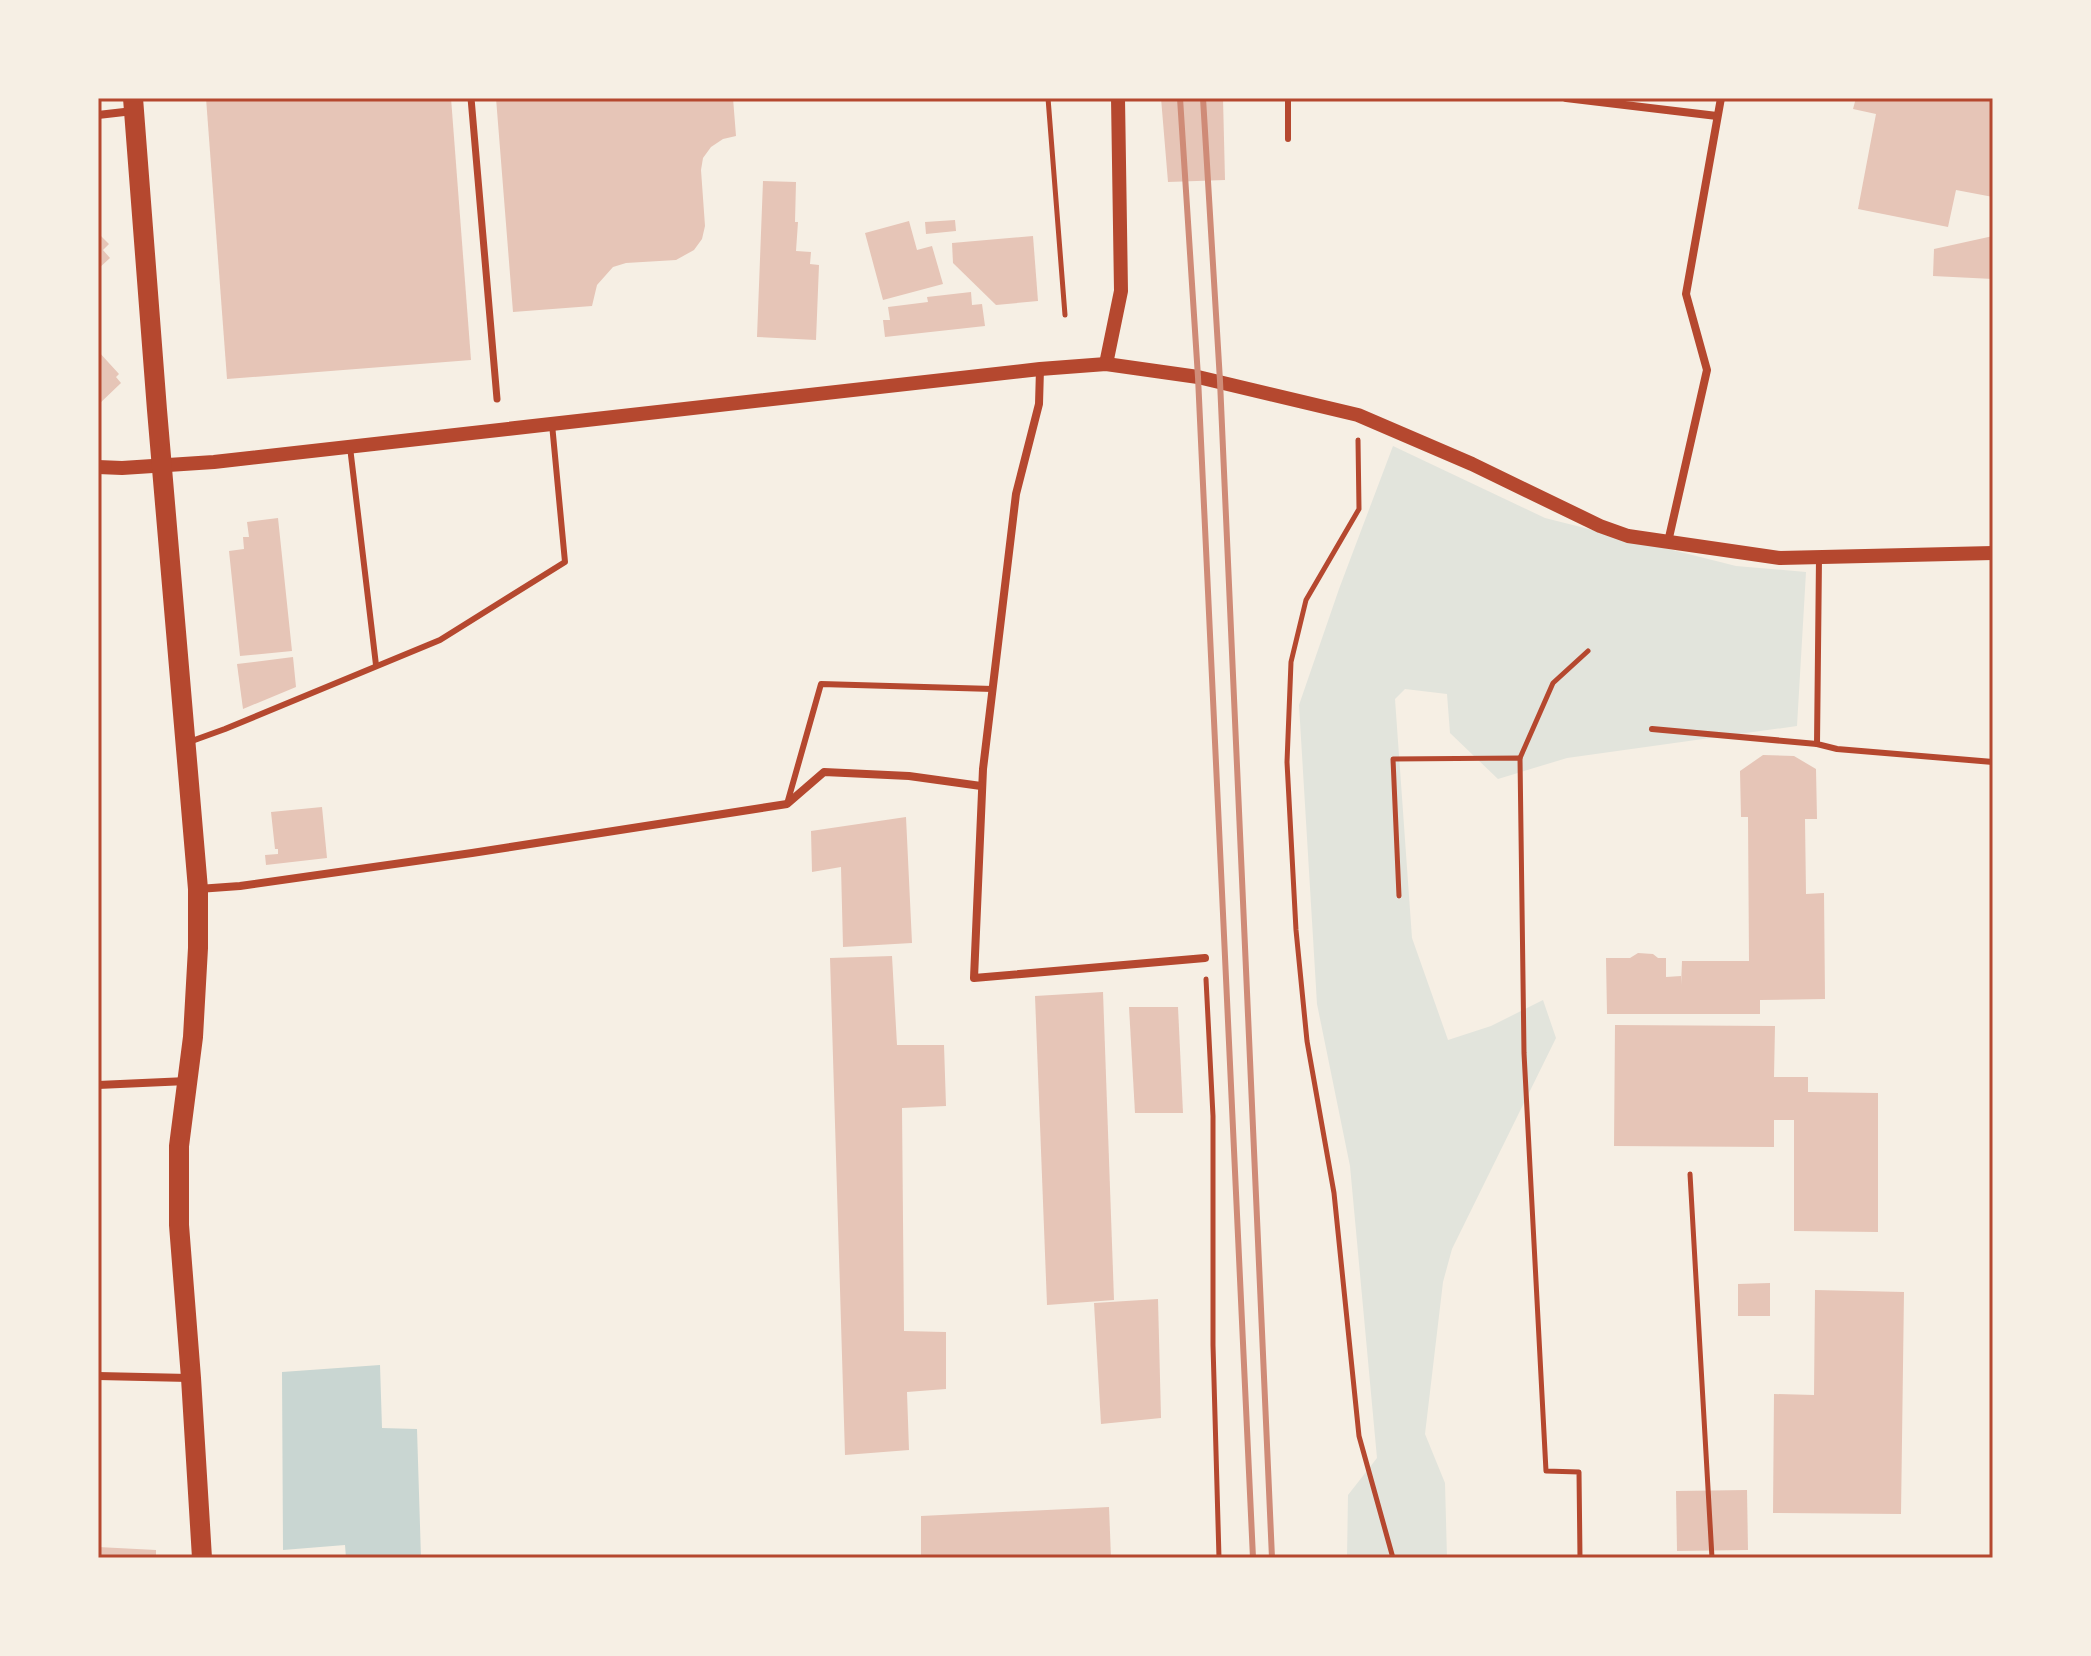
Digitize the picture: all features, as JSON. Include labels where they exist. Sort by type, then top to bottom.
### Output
[{"type":"main road","points":[[133,104],[198,889],[198,948],[188,1081],[179,1146],[179,1209],[202,1558]]},
{"type":"street","points":[[471,98],[497,399]]},
{"type":"street","points":[[1106,364],[1121,291],[1118,98]]},
{"type":"street","points":[[1566,98],[1717,116]]},
{"type":"street","points":[[1668,542],[1707,370],[1686,294],[1721,98]]},
{"type":"street","points":[[98,115],[133,104]]},
{"type":"street","points":[[98,467],[214,462],[1106,364],[1198,377],[1358,415],[1628,536],[1766,556],[1819,558],[1993,553]]},
{"type":"street","points":[[1040,369],[1039,404],[1016,494],[981,786],[974,978],[1205,958]]},
{"type":"street","points":[[198,889],[240,886],[472,853],[787,804],[824,772],[909,776],[981,786]]},
{"type":"street","points":[[98,1085],[188,1081]]},
{"type":"street","points":[[98,1376],[191,1378]]},
{"type":"lane","points":[[1288,98],[1288,139]]},
{"type":"lane","points":[[186,744],[440,640],[565,562],[552,424]]},
{"type":"lane","points":[[350,447],[376,665]]},
{"type":"lane","points":[[1817,744],[1819,558]]},
{"type":"lane","points":[[787,804],[821,684],[993,689]]},
{"type":"lane","points":[[1652,729],[1993,762]]},
{"type":"path","points":[[1048,98],[1065,315]]},
{"type":"path","points":[[1358,415],[1359,509],[1306,600],[1291,662],[1287,762],[1296,930],[1307,1041],[1334,1193],[1359,1436],[1393,1558]]},
{"type":"path","points":[[1580,1558],[1579,1472],[1546,1471],[1524,1053],[1520,758],[1553,683],[1588,651]]},
{"type":"path","points":[[1399,896],[1393,759],[1520,758]]},
{"type":"path","points":[[1205,958],[1213,1116],[1213,1345],[1219,1558]]},
{"type":"path","points":[[1690,1174],[1712,1558]]},
{"type":"shaded area","points":[[1393,446],[1545,518],[1736,566],[1806,572],[1797,726],[1567,758],[1498,779],[1450,733],[1447,694],[1405,689],[1395,699],[1412,938],[1448,1040],[1491,1026],[1543,1000],[1556,1038],[1452,1249],[1443,1282],[1425,1434],[1445,1483],[1447,1558],[1347,1558],[1348,1495],[1377,1458],[1350,1166],[1317,1004],[1299,705]]},
{"type":"shaded area","points":[[380,1365],[382,1428],[417,1429],[421,1558],[346,1558],[345,1545],[283,1550],[282,1372]]},
{"type":"building","points":[[206,98],[451,98],[471,360],[227,379]]},
{"type":"building","points":[[496,98],[733,98],[736,136],[723,139],[711,147],[703,158],[705,226],[702,239],[694,250],[676,260],[626,263],[613,267],[597,285],[592,306],[513,312]]},
{"type":"building","points":[[1161,98],[1223,98],[1225,180],[1168,182]]},
{"type":"building","points":[[1856,98],[1993,98],[1993,197],[1956,190],[1948,227],[1858,209],[1876,114],[1853,109]]},
{"type":"building","points":[[763,181],[796,182],[796,251],[811,252],[810,264],[819,265],[816,340],[757,337]]},
{"type":"building","points":[[955,220],[956,231],[926,234],[925,222]]},
{"type":"building","points":[[909,221],[917,250],[932,246],[943,284],[883,300],[865,233]]},
{"type":"building","points":[[98,233],[109,244],[103,250],[110,258],[98,269]]},
{"type":"building","points":[[1033,236],[1038,301],[996,305],[953,263],[952,243]]},
{"type":"building","points":[[1993,236],[1993,279],[1933,276],[1934,249]]},
{"type":"building","points":[[971,292],[972,305],[982,304],[985,326],[885,337],[883,320],[890,320],[888,307],[928,302],[927,297]]},
{"type":"building","points":[[98,351],[119,374],[116,377],[121,383],[98,405]]},
{"type":"building","points":[[278,518],[292,651],[240,656],[229,551],[244,549],[243,537],[249,537],[247,522]]},
{"type":"building","points":[[293,657],[296,687],[243,709],[237,664]]},
{"type":"building","points":[[1763,755],[1794,756],[1816,769],[1817,819],[1805,819],[1806,894],[1824,893],[1825,999],[1760,1000],[1760,1014],[1607,1014],[1606,958],[1630,958],[1638,953],[1666,958],[1666,977],[1681,976],[1681,985],[1682,961],[1749,961],[1748,817],[1741,817],[1740,771]]},
{"type":"building","points":[[322,807],[327,858],[266,865],[265,855],[278,854],[271,812]]},
{"type":"building","points":[[906,817],[912,943],[843,947],[841,867],[812,872],[811,831]]},
{"type":"building","points":[[892,956],[897,1045],[944,1045],[946,1106],[902,1108],[904,1331],[946,1332],[946,1389],[907,1392],[909,1450],[845,1455],[830,958]]},
{"type":"building","points":[[1103,992],[1114,1300],[1047,1305],[1035,996]]},
{"type":"building","points":[[1129,1007],[1178,1007],[1183,1113],[1135,1113]]},
{"type":"building","points":[[1615,1025],[1775,1026],[1774,1077],[1808,1077],[1808,1092],[1878,1093],[1878,1232],[1794,1231],[1794,1120],[1774,1120],[1774,1147],[1614,1146]]},
{"type":"building","points":[[1770,1283],[1770,1316],[1738,1316],[1738,1284]]},
{"type":"building","points":[[1815,1290],[1904,1292],[1901,1514],[1773,1513],[1774,1394],[1814,1395]]},
{"type":"building","points":[[1158,1299],[1161,1418],[1101,1424],[1094,1303]]},
{"type":"building","points":[[1747,1490],[1748,1550],[1677,1551],[1676,1491]]},
{"type":"building","points":[[1109,1507],[1111,1558],[921,1558],[921,1516]]},
{"type":"building","points":[[98,1547],[156,1550],[156,1558],[98,1558]]},
{"type":"railway","points":[[1180,98],[1198,377],[1253,1558]]},
{"type":"railway","points":[[1203,98],[1220,381],[1272,1558]]}]
